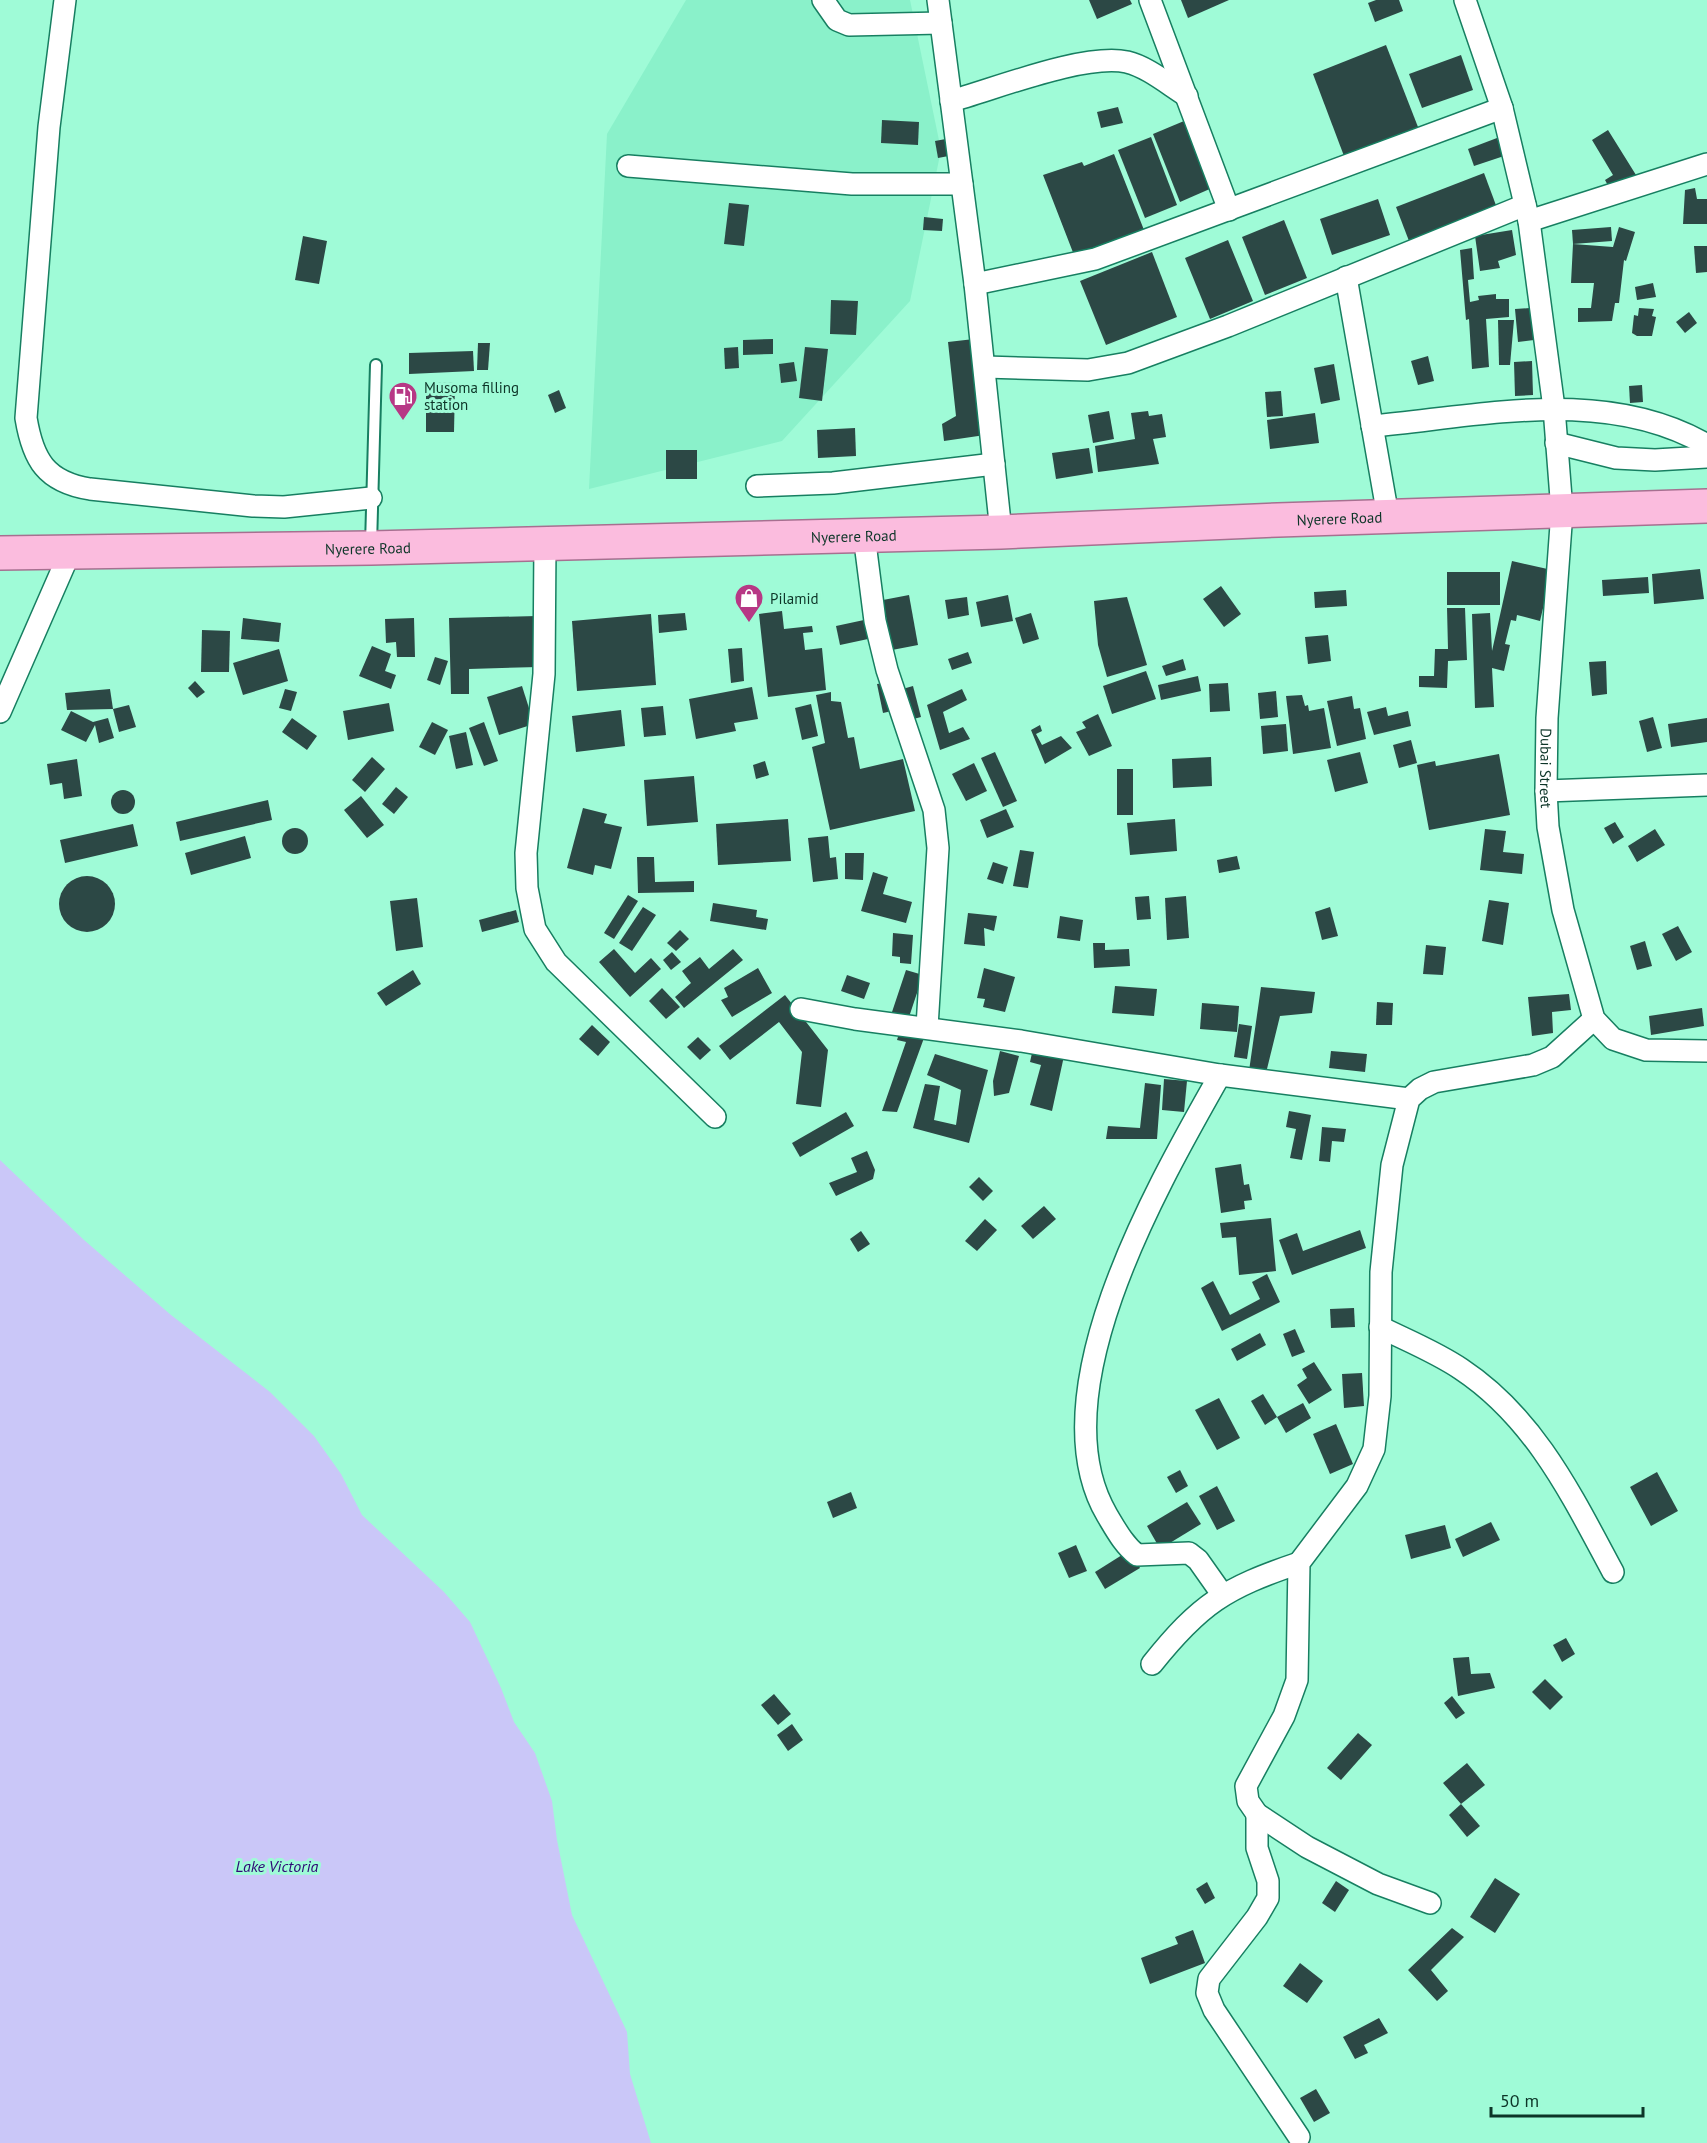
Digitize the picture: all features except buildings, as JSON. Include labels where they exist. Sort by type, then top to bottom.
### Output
[{"type":"main road","name":"Nyerere Road","points":[[0,553],[371,548],[1001,532],[1707,506]]},
{"type":"street","points":[[65,0],[49,127],[26,418],[30,442],[36,455],[55,478],[71,486],[90,489],[253,506],[284,507],[371,498]]},
{"type":"street","points":[[823,0],[837,20],[849,24],[941,22]]},
{"type":"street","points":[[938,0],[985,367],[1001,532]]},
{"type":"street","points":[[1150,0],[1229,210]]},
{"type":"street","name":"Dubai Street","points":[[1465,0],[1502,108],[1527,213],[1554,408],[1562,511],[1547,718],[1548,827],[1563,910],[1594,1019]]},
{"type":"street","points":[[951,101],[1081,64],[1109,60],[1128,63],[1146,70],[1187,96]]},
{"type":"street","points":[[975,284],[1095,259],[1502,108]]},
{"type":"street","points":[[985,367],[1088,370],[1128,363],[1228,326],[1346,277],[1527,213],[1707,164]]},
{"type":"street","points":[[628,166],[852,184],[962,184]]},
{"type":"street","points":[[1346,277],[1388,516]]},
{"type":"street","points":[[1372,426],[1554,408],[1623,414],[1655,422],[1707,445]]},
{"type":"street","points":[[1556,443],[1616,458],[1655,460],[1707,457]]},
{"type":"street","points":[[757,486],[833,483],[994,464]]},
{"type":"street","points":[[864,535],[875,621],[887,670],[934,810],[938,848],[927,1028]]},
{"type":"street","points":[[545,543],[544,674],[526,853],[527,888],[535,929],[556,962],[715,1117]]},
{"type":"street","points":[[0,712],[70,552]]},
{"type":"street","points":[[1546,792],[1707,785]]},
{"type":"street","points":[[801,1009],[1220,1075],[1409,1099]]},
{"type":"street","points":[[1152,1664],[1198,1611],[1222,1594],[1262,1575],[1299,1563],[1357,1486],[1374,1449],[1380,1396],[1380,1327],[1385,1218],[1392,1166],[1409,1099],[1420,1089],[1434,1082],[1533,1065],[1552,1057],[1594,1019],[1612,1039],[1646,1050],[1707,1051]]},
{"type":"street","points":[[1220,1075],[1160,1183],[1106,1311],[1093,1361],[1087,1449],[1090,1479],[1099,1501],[1129,1549],[1137,1555],[1189,1553],[1198,1560],[1222,1594]]},
{"type":"street","points":[[1380,1327],[1461,1368],[1514,1412],[1548,1456],[1613,1572]]},
{"type":"street","points":[[1299,1563],[1297,1680],[1284,1716],[1246,1786],[1248,1801],[1257,1814],[1338,1865],[1430,1904]]},
{"type":"street","points":[[1257,1814],[1256,1840],[1268,1881],[1268,1898],[1257,1917],[1209,1979],[1207,1994],[1214,2010],[1299,2137]]},
{"type":"lane","points":[[371,548],[376,365]]},
{"type":"shaded area","points":[[686,0],[910,0],[941,150],[910,301],[782,441],[589,489],[607,134]]},
{"type":"water","name":"Lake Victoria","points":[[0,1160],[84,1240],[171,1315],[270,1392],[314,1436],[341,1474],[362,1515],[444,1592],[470,1622],[514,1722],[535,1753],[552,1801],[557,1840],[572,1915],[627,2032],[630,2074],[651,2143],[0,2143]]},
{"type":"place","name":"Musoma filling station","points":[[403,422]]},
{"type":"place","name":"Pilamid","points":[[749,624]]}]
